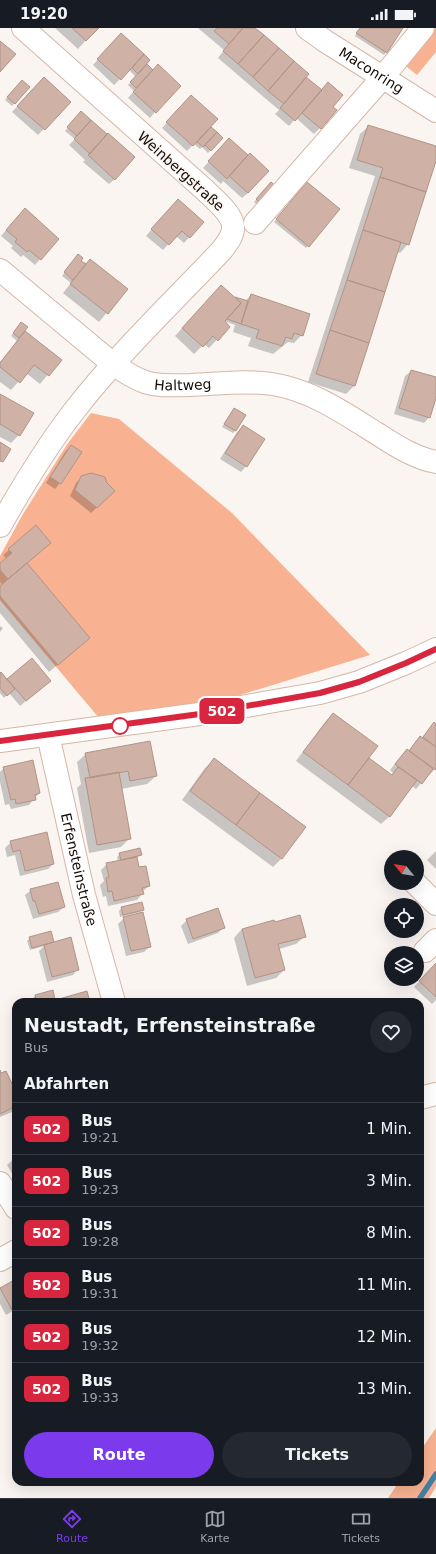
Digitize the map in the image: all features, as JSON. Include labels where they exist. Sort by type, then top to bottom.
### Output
[{"type":"street","name":"Weinbergstraße","points":[[23,28],[206,191],[221,206],[233,223],[230,238],[222,250],[113,364]]},
{"type":"street","name":"Maconring","points":[[307,28],[436,111]]},
{"type":"street","points":[[255,223],[383,77],[423,28]]},
{"type":"street","name":"Haltweg","points":[[0,270],[113,364],[127,374],[145,382],[163,385],[245,383],[272,384],[297,390],[343,412],[397,446],[420,457],[436,462]]},
{"type":"street","points":[[0,526],[45,451],[74,411],[113,364]]},
{"type":"street","points":[[0,741],[207,713],[320,693],[359,682],[436,649]]},
{"type":"street","name":"Erfensteinstraße","points":[[48,735],[84,894],[113,998]]},
{"type":"street","points":[[422,890],[436,904]]},
{"type":"street","points":[[424,1097],[436,1094]]},
{"type":"street","points":[[0,1183],[12,1202]]},
{"type":"street","points":[[0,1260],[12,1253]]},
{"type":"shaded area","points":[[431,28],[436,28],[436,52],[417,75],[402,63]]},
{"type":"shaded area","points":[[91,413],[119,419],[232,513],[370,655],[214,703],[99,718],[0,600],[0,556],[23,514],[68,443]]},
{"type":"shaded area","points":[[436,1428],[436,1487],[429,1498],[388,1498],[396,1486],[424,1486],[424,1445]]},
{"type":"building","points":[[72,28],[99,28],[86,41]]},
{"type":"building","points":[[217,28],[243,28],[229,44],[214,31]]},
{"type":"building","points":[[243,28],[255,28],[264,35],[238,64],[223,51]]},
{"type":"building","points":[[360,28],[403,28],[387,53],[356,33]]},
{"type":"building","points":[[121,33],[144,54],[121,80],[97,59]]},
{"type":"building","points":[[264,35],[279,48],[253,77],[238,64]]},
{"type":"building","points":[[0,41],[16,54],[0,72]]},
{"type":"building","points":[[279,48],[294,61],[268,91],[253,77]]},
{"type":"building","points":[[144,54],[150,60],[138,74],[132,68]]},
{"type":"building","points":[[294,61],[309,74],[284,104],[268,91]]},
{"type":"building","points":[[147,64],[153,70],[136,88],[130,82]]},
{"type":"building","points":[[158,64],[181,86],[156,113],[133,92]]},
{"type":"building","points":[[44,77],[71,102],[45,130],[17,106]]},
{"type":"building","points":[[306,77],[322,90],[295,121],[280,108]]},
{"type":"building","points":[[22,80],[30,87],[15,104],[7,97]]},
{"type":"building","points":[[328,82],[343,95],[333,107],[337,110],[321,129],[302,113]]},
{"type":"building","points":[[191,95],[218,119],[193,146],[166,122]]},
{"type":"building","points":[[81,111],[91,120],[77,136],[67,127]]},
{"type":"building","points":[[91,120],[107,134],[90,154],[74,139]]},
{"type":"building","points":[[368,125],[436,146],[436,161],[426,192],[380,177],[383,168],[357,160]]},
{"type":"building","points":[[211,127],[217,132],[203,147],[197,142]]},
{"type":"building","points":[[217,132],[223,138],[211,151],[205,145]]},
{"type":"building","points":[[108,133],[135,157],[115,180],[88,155]]},
{"type":"building","points":[[229,138],[248,155],[227,179],[208,161]]},
{"type":"building","points":[[250,153],[269,171],[248,193],[229,176]]},
{"type":"building","points":[[380,177],[426,192],[409,245],[363,230]]},
{"type":"building","points":[[271,182],[278,188],[263,205],[256,199]]},
{"type":"building","points":[[307,182],[340,209],[309,247],[276,219]]},
{"type":"building","points":[[178,199],[204,222],[190,238],[182,231],[169,245],[151,229]]},
{"type":"building","points":[[25,208],[59,239],[41,260],[29,250],[27,252],[15,242],[17,239],[6,230]]},
{"type":"building","points":[[363,230],[401,242],[385,292],[347,280]]},
{"type":"building","points":[[78,254],[83,258],[81,261],[86,264],[73,280],[64,272]]},
{"type":"building","points":[[90,259],[128,289],[108,314],[70,284]]},
{"type":"building","points":[[347,280],[385,292],[369,343],[330,330]]},
{"type":"building","points":[[221,285],[241,303],[225,321],[230,327],[218,341],[213,336],[203,347],[182,328]]},
{"type":"building","points":[[251,294],[310,314],[303,336],[294,333],[292,339],[286,337],[282,346],[256,338],[259,330],[241,324]]},
{"type":"building","points":[[235,297],[248,301],[241,324],[227,319],[241,303]]},
{"type":"building","points":[[21,322],[28,327],[19,338],[13,333]]},
{"type":"building","points":[[330,330],[369,343],[355,386],[316,374]]},
{"type":"building","points":[[25,331],[62,360],[49,376],[34,365],[20,383],[0,367],[0,363]]},
{"type":"building","points":[[411,370],[436,377],[436,398],[430,418],[399,408]]},
{"type":"building","points":[[0,394],[34,413],[20,436],[0,424]]},
{"type":"building","points":[[234,408],[246,415],[236,431],[224,424]]},
{"type":"building","points":[[243,425],[265,439],[247,467],[225,453]]},
{"type":"building","points":[[0,442],[11,449],[3,462],[0,461]]},
{"type":"building","points":[[71,445],[82,452],[61,484],[50,477]]},
{"type":"building","points":[[91,473],[105,477],[107,483],[115,491],[97,508],[75,490],[81,476]]},
{"type":"building","points":[[36,525],[51,543],[8,579],[0,570],[0,563],[12,553],[8,549]]},
{"type":"building","points":[[27,563],[90,638],[58,665],[0,596],[0,586]]},
{"type":"building","points":[[32,658],[51,681],[26,701],[7,679]]},
{"type":"building","points":[[1,672],[15,689],[7,696],[0,688]]},
{"type":"building","points":[[333,713],[378,746],[348,785],[303,752]]},
{"type":"building","points":[[434,722],[436,724],[436,747],[423,737]]},
{"type":"building","points":[[420,736],[436,747],[436,770],[409,751]]},
{"type":"building","points":[[150,741],[157,776],[130,781],[128,771],[90,778],[85,753]]},
{"type":"building","points":[[407,749],[433,769],[422,784],[395,764]]},
{"type":"building","points":[[214,758],[260,793],[236,825],[190,791]]},
{"type":"building","points":[[369,758],[392,775],[398,767],[417,780],[390,817],[348,785]]},
{"type":"building","points":[[33,760],[40,793],[35,795],[36,800],[16,804],[15,799],[11,800],[3,767]]},
{"type":"building","points":[[119,772],[131,839],[97,845],[85,778]]},
{"type":"building","points":[[260,793],[306,827],[282,859],[236,825]]},
{"type":"building","points":[[47,832],[54,864],[25,871],[20,850],[13,852],[10,841]]},
{"type":"building","points":[[140,848],[142,855],[121,860],[119,853]]},
{"type":"building","points":[[137,857],[139,867],[146,866],[150,886],[142,888],[144,894],[114,901],[112,891],[108,892],[106,878],[109,877],[106,863]]},
{"type":"building","points":[[58,882],[65,907],[39,914],[35,901],[33,901],[30,889]]},
{"type":"building","points":[[142,902],[144,910],[123,915],[121,907]]},
{"type":"building","points":[[218,908],[225,928],[193,939],[186,919]]},
{"type":"building","points":[[143,912],[151,947],[131,951],[123,917]]},
{"type":"building","points":[[300,915],[306,937],[278,944],[285,970],[255,978],[242,929],[274,920],[275,922]]},
{"type":"building","points":[[51,931],[54,942],[32,948],[29,937]]},
{"type":"building","points":[[71,937],[79,970],[52,977],[44,945]]},
{"type":"building","points":[[436,963],[436,997],[424,986],[424,976]]},
{"type":"building","points":[[53,990],[55,998],[36,998],[35,995]]},
{"type":"building","points":[[87,991],[89,998],[62,998]]},
{"type":"building","points":[[0,1070],[1,1073],[6,1071],[12,1084],[12,1108],[0,1114]]},
{"type":"building","points":[[12,1281],[12,1310],[0,1288]]},
{"type":"waterway","points":[[420,1498],[436,1474]]},
{"type":"bus line","name":"502","points":[[0,741],[235,709],[320,693],[359,682],[436,649]]}]
